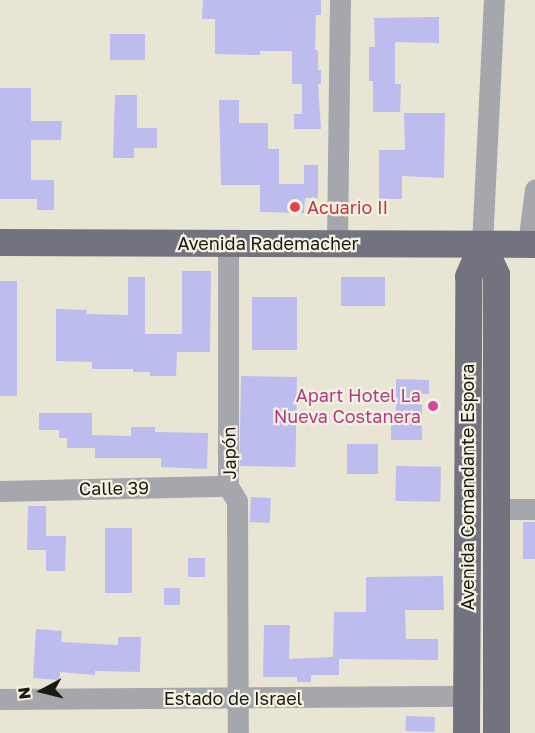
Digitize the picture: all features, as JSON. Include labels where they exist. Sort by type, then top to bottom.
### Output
[{"type":"main road","name":"Avenida Rademacher","points":[[0,242],[531,244]]},
{"type":"main road","name":"Avenida Comandante Espora","points":[[482,244],[496,274],[496,733]]},
{"type":"main road","name":"Avenida Comandante Espora","points":[[466,733],[468,276],[482,244]]},
{"type":"street","points":[[337,243],[339,0]]},
{"type":"street","name":"Avenida Comandante Espora","points":[[482,244],[494,0]]},
{"type":"street","points":[[531,244],[535,189]]},
{"type":"street","name":"Japón","points":[[228,243],[228,486],[237,501],[238,733]]},
{"type":"street","name":"Calle 39","points":[[0,491],[228,486]]},
{"type":"street","points":[[497,509],[535,509]]},
{"type":"street","name":"Estado de Israel","points":[[0,699],[466,696]]},
{"type":"building","points":[[203,0],[321,0],[321,15],[316,15],[315,50],[318,50],[318,70],[321,70],[321,84],[318,84],[321,129],[294,129],[294,114],[302,114],[302,84],[292,84],[292,51],[260,51],[260,55],[215,54],[215,19],[202,19]]},
{"type":"building","points":[[439,17],[439,43],[395,42],[395,84],[401,84],[400,112],[373,112],[373,81],[369,81],[369,47],[375,47],[374,18]]},
{"type":"building","points":[[110,34],[145,34],[145,60],[110,60]]},
{"type":"building","points":[[0,88],[31,88],[31,121],[62,121],[61,140],[31,140],[31,180],[54,180],[54,210],[37,210],[37,199],[0,199]]},
{"type":"building","points":[[115,95],[137,95],[137,128],[157,128],[157,148],[134,148],[134,158],[113,158]]},
{"type":"building","points":[[219,100],[239,100],[239,123],[268,123],[268,149],[279,149],[279,184],[304,184],[304,165],[318,165],[318,198],[305,198],[304,213],[260,212],[260,185],[221,185]]},
{"type":"building","points":[[404,113],[445,113],[444,178],[402,176],[402,199],[379,199],[379,150],[405,150]]},
{"type":"building","points":[[182,271],[211,271],[210,352],[177,352],[176,376],[150,376],[150,372],[133,372],[133,369],[92,369],[92,362],[56,361],[56,309],[87,310],[86,314],[128,315],[128,277],[145,277],[145,334],[182,334]]},
{"type":"building","points":[[341,277],[385,277],[385,306],[341,306]]},
{"type":"building","points":[[0,281],[17,281],[17,396],[0,396]]},
{"type":"building","points":[[252,297],[297,297],[297,350],[252,350]]},
{"type":"building","points":[[241,376],[297,377],[295,467],[239,466]]},
{"type":"building","points":[[396,379],[429,380],[429,394],[422,394],[422,440],[391,440],[391,419],[396,419]]},
{"type":"building","points":[[39,413],[92,413],[92,435],[131,436],[131,427],[155,427],[155,432],[208,433],[207,469],[161,467],[161,458],[95,458],[95,448],[67,448],[67,438],[59,438],[59,430],[39,430]]},
{"type":"building","points":[[347,444],[378,444],[378,474],[347,474]]},
{"type":"building","points":[[396,466],[441,467],[440,502],[395,501]]},
{"type":"building","points":[[251,497],[271,498],[270,523],[250,522]]},
{"type":"building","points":[[28,506],[46,506],[46,536],[66,536],[65,571],[46,571],[46,550],[27,550]]},
{"type":"building","points":[[523,522],[535,522],[535,559],[523,559]]},
{"type":"building","points":[[105,528],[132,528],[132,593],[105,593]]},
{"type":"building","points":[[188,558],[205,558],[205,577],[188,577]]},
{"type":"building","points":[[443,576],[444,610],[405,610],[406,639],[438,639],[438,660],[339,659],[339,675],[311,675],[311,682],[297,682],[297,677],[263,677],[264,625],[290,625],[289,659],[333,657],[334,612],[366,612],[366,577]]},
{"type":"building","points":[[164,588],[180,588],[180,605],[164,605]]},
{"type":"building","points":[[36,629],[62,631],[61,642],[118,645],[118,637],[141,637],[140,672],[95,671],[95,675],[60,672],[59,680],[33,678]]},
{"type":"building","points":[[406,716],[435,717],[434,732],[405,731]]},
{"type":"place","name":"Acuario II","points":[[295,207]]},
{"type":"place","name":"Apart Hotel La Nueva Costanera","points":[[433,406]]}]
